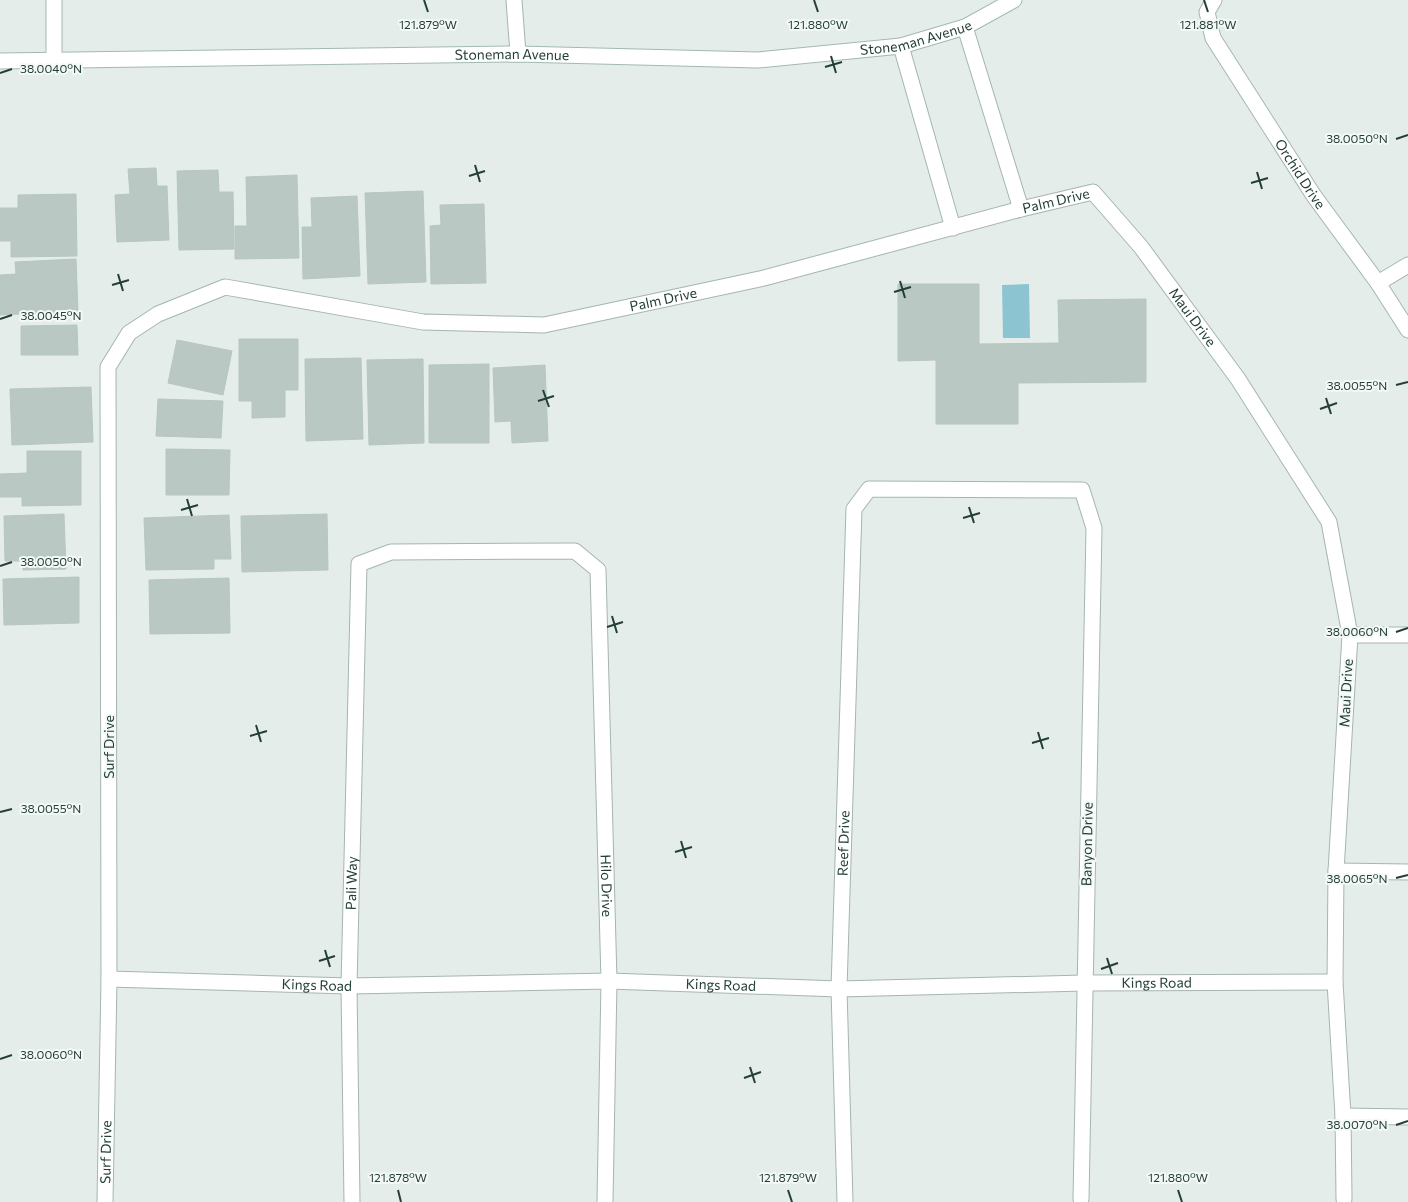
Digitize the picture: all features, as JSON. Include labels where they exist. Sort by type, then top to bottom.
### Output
[{"type":"street","points":[[54,0],[54,60]]},
{"type":"street","points":[[514,0],[518,54]]},
{"type":"street","name":"Stoneman Avenue","points":[[0,61],[518,54],[758,60],[901,46],[965,27],[1014,0]]},
{"type":"street","name":"Orchid Drive","points":[[1210,6],[1213,38],[1314,196],[1378,283],[1408,330]]},
{"type":"street","points":[[965,27],[1021,209]]},
{"type":"street","points":[[901,46],[953,228]]},
{"type":"street","name":"Palm Drive","points":[[158,314],[225,287],[423,322],[544,324],[764,278],[1021,209],[1094,192],[1141,247]]},
{"type":"street","name":"Maui Drive","points":[[1141,247],[1238,379],[1329,522],[1350,635],[1336,871],[1335,982],[1343,1116],[1344,1199]]},
{"type":"street","points":[[1378,283],[1408,265]]},
{"type":"street","name":"Surf Drive","points":[[105,1202],[109,979],[108,367],[129,333],[158,314]]},
{"type":"street","name":"Reef Drive","points":[[845,1202],[839,989],[854,509],[869,489],[1082,490]]},
{"type":"street","name":"Banyon Drive","points":[[1081,1199],[1094,528],[1082,490]]},
{"type":"street","name":"Pali Way","points":[[352,1202],[349,986],[359,564],[391,552],[574,551],[598,570]]},
{"type":"street","name":"Hilo Drive","points":[[598,570],[609,981],[605,1202]]},
{"type":"street","points":[[1350,635],[1408,635]]},
{"type":"street","points":[[1336,871],[1408,872]]},
{"type":"street","name":"Kings Road","points":[[109,979],[349,986],[609,981],[839,989],[1084,984],[1335,982]]},
{"type":"street","points":[[1343,1116],[1408,1117]]},
{"type":"water","points":[[1029,284],[1030,338],[1003,338],[1002,285]]},
{"type":"building","points":[[156,168],[157,186],[167,186],[169,240],[117,242],[115,195],[130,194],[128,169]]},
{"type":"building","points":[[218,170],[219,192],[233,192],[234,249],[179,250],[177,171]]},
{"type":"building","points":[[297,175],[299,258],[235,259],[235,226],[247,226],[246,177]]},
{"type":"building","points":[[423,191],[426,282],[368,284],[365,193]]},
{"type":"building","points":[[76,194],[77,256],[11,257],[11,241],[0,241],[0,208],[18,208],[18,195]]},
{"type":"building","points":[[357,196],[360,276],[303,279],[302,227],[312,227],[311,198]]},
{"type":"building","points":[[484,204],[486,283],[431,284],[430,226],[441,225],[440,205]]},
{"type":"building","points":[[76,259],[78,311],[0,315],[0,275],[16,274],[15,262]]},
{"type":"building","points":[[898,284],[979,284],[979,344],[1059,343],[1058,300],[1146,299],[1146,382],[1018,383],[1018,424],[936,424],[936,360],[898,361]]},
{"type":"building","points":[[77,325],[78,355],[21,355],[21,326]]},
{"type":"building","points":[[239,339],[298,339],[298,390],[285,390],[285,417],[252,418],[252,401],[239,401]]},
{"type":"building","points":[[177,340],[232,351],[223,395],[168,383]]},
{"type":"building","points":[[361,358],[363,439],[306,441],[305,359]]},
{"type":"building","points":[[423,359],[424,443],[369,445],[367,360]]},
{"type":"building","points":[[489,364],[489,443],[429,443],[429,365]]},
{"type":"building","points":[[545,365],[548,441],[512,443],[511,421],[495,422],[493,368]]},
{"type":"building","points":[[91,387],[93,442],[12,445],[10,389]]},
{"type":"building","points":[[158,399],[223,401],[221,438],[156,436]]},
{"type":"building","points":[[166,449],[230,450],[229,495],[166,495]]},
{"type":"building","points":[[27,451],[81,451],[81,505],[22,506],[22,497],[0,497],[0,474],[27,473]]},
{"type":"building","points":[[64,514],[66,569],[23,570],[23,561],[5,561],[4,516]]},
{"type":"building","points":[[327,514],[328,570],[242,572],[241,516]]},
{"type":"building","points":[[229,515],[231,559],[214,559],[214,569],[146,570],[144,518]]},
{"type":"building","points":[[79,577],[79,623],[4,625],[3,579]]},
{"type":"building","points":[[229,578],[230,633],[150,634],[149,580]]}]
